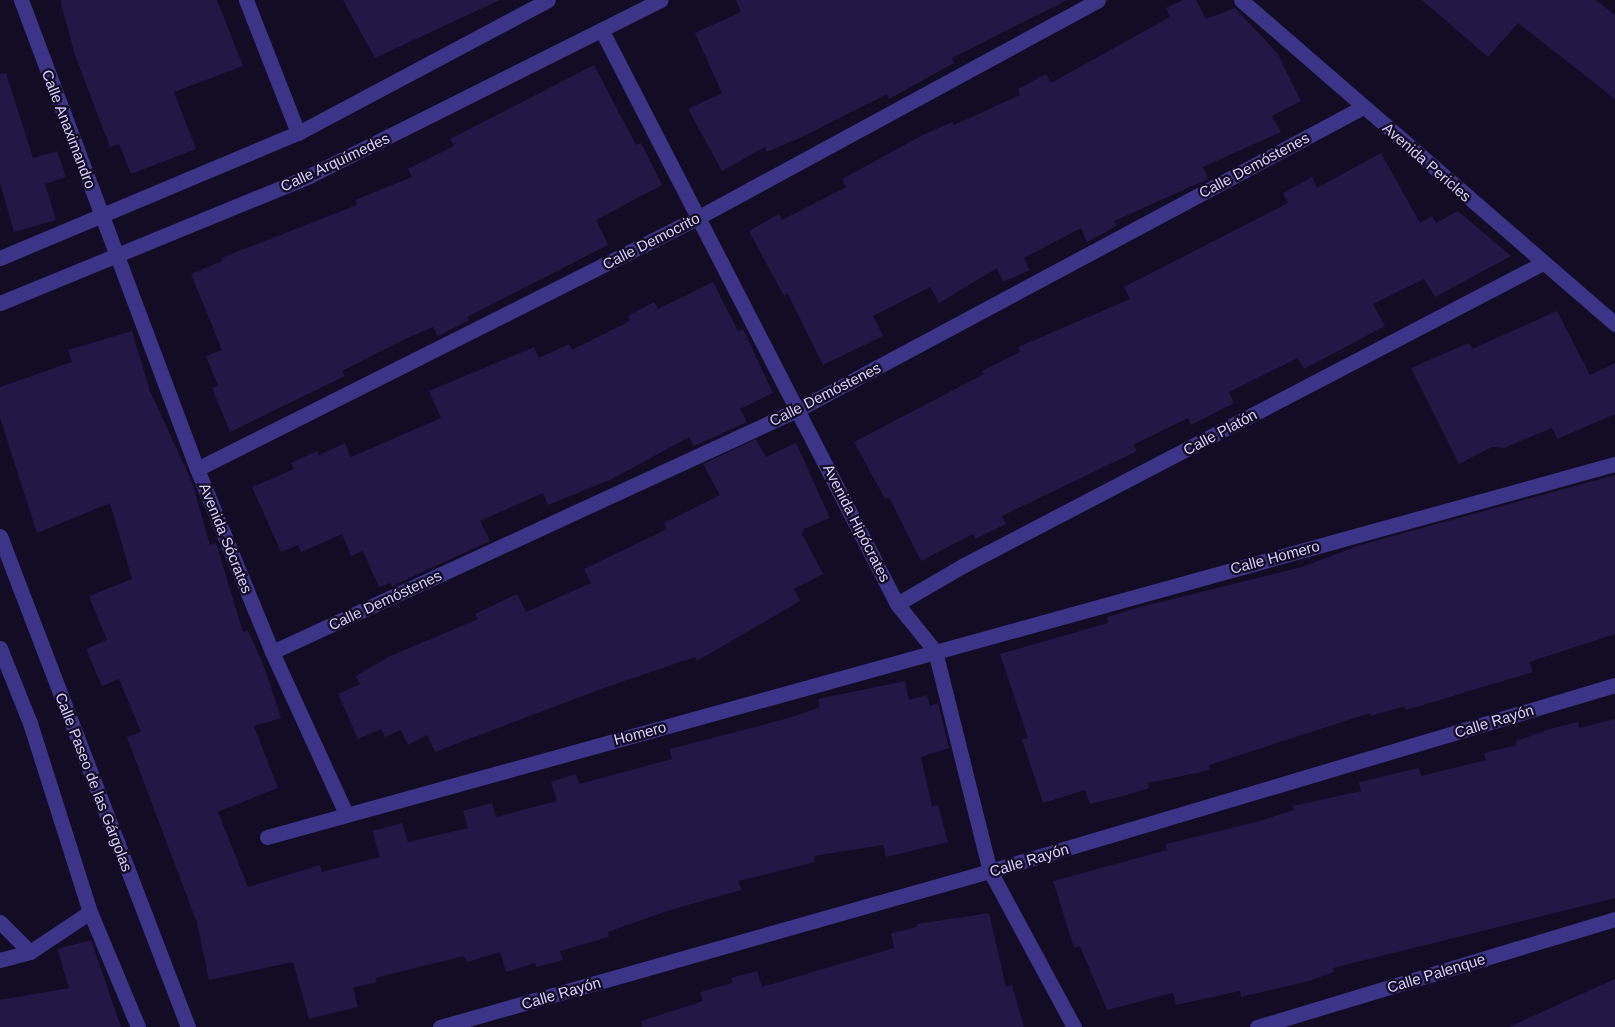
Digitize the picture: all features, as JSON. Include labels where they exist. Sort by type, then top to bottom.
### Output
[{"type":"street","name":"Calle Anaximandro","points":[[21,0],[117,258]]},
{"type":"street","points":[[246,0],[298,133]]},
{"type":"street","points":[[0,258],[101,213],[298,133],[548,0]]},
{"type":"street","name":"Calle Arquímedes","points":[[0,303],[117,258],[309,176],[660,0]]},
{"type":"street","name":"Calle Democrito","points":[[197,469],[697,218],[1098,0]]},
{"type":"street","name":"Avenida Pericles","points":[[1240,0],[1615,324]]},
{"type":"street","name":"Avenida Hipócrates","points":[[602,31],[697,218],[799,409],[897,604],[935,651],[990,871],[1074,1027]]},
{"type":"street","name":"Calle Demóstenes","points":[[272,652],[799,409],[1363,107]]},
{"type":"street","name":"Avenida Sócrates","points":[[117,258],[197,469],[272,652],[346,814]]},
{"type":"street","name":"Calle Platón","points":[[897,604],[964,565],[1544,263]]},
{"type":"street","name":"Calle Homero","points":[[935,651],[1615,465]]},
{"type":"street","name":"Calle Paseo de las Gárgolas","points":[[0,536],[188,1027]]},
{"type":"street","points":[[0,648],[30,723],[90,912],[138,1027]]},
{"type":"street","name":"Homero","points":[[346,814],[935,651]]},
{"type":"street","name":"Calle Rayón","points":[[440,1027],[990,871],[1615,685]]},
{"type":"street","points":[[267,837],[346,814]]},
{"type":"street","points":[[0,960],[30,952],[90,912]]},
{"type":"street","name":"Calle Palenque","points":[[1257,1027],[1615,919]]},
{"type":"street","points":[[0,922],[30,952]]},
{"type":"building","points":[[60,0],[217,0],[243,66],[174,92],[196,149],[131,174],[119,144],[110,147],[75,55]]},
{"type":"building","points":[[343,0],[500,0],[375,58]]},
{"type":"building","points":[[736,0],[1067,0],[952,58],[954,63],[889,99],[887,94],[804,136],[767,152],[765,147],[722,171],[688,109],[722,93],[695,33],[741,12]]},
{"type":"building","points":[[1183,0],[1196,0],[1206,19],[1235,8],[1278,54],[1301,101],[1272,116],[1281,132],[1203,167],[1208,179],[1114,221],[1117,226],[1087,242],[1081,228],[1024,258],[1030,270],[1003,282],[997,268],[939,303],[930,287],[873,316],[883,336],[823,365],[788,294],[784,296],[749,231],[779,214],[782,220],[846,187],[842,179],[921,136],[952,122],[954,125],[1020,95],[1018,89],[1046,74],[1051,83],[1170,17],[1166,8]]},
{"type":"building","points":[[1422,0],[1596,0],[1615,15],[1615,99],[1518,23],[1488,57]]},
{"type":"building","points":[[594,65],[636,145],[641,143],[662,185],[596,220],[608,245],[467,317],[469,320],[438,336],[433,327],[403,340],[342,371],[345,376],[230,432],[212,388],[218,386],[206,356],[222,350],[191,274],[222,261],[221,258],[357,205],[355,200],[412,177],[408,169],[454,146],[450,139]]},
{"type":"building","points":[[6,73],[33,158],[57,151],[66,177],[45,184],[56,220],[14,232],[0,183],[0,74]]},
{"type":"building","points":[[1381,153],[1420,223],[1432,216],[1436,223],[1458,211],[1511,256],[1435,297],[1424,279],[1373,304],[1385,326],[1304,369],[1298,358],[1229,392],[1234,403],[1191,425],[1188,418],[1133,445],[1137,451],[1002,516],[1006,524],[975,539],[973,534],[921,561],[889,497],[885,499],[854,442],[984,374],[982,371],[1020,352],[1018,347],[1130,299],[1124,287],[1288,203],[1283,193],[1312,177],[1317,188]]},
{"type":"building","points":[[713,282],[738,331],[743,329],[773,393],[740,409],[747,422],[694,446],[689,437],[612,479],[548,505],[543,493],[480,521],[490,541],[392,586],[390,583],[379,587],[363,551],[351,556],[342,534],[301,552],[298,545],[281,552],[252,487],[294,469],[291,463],[317,451],[319,455],[345,443],[351,457],[441,418],[429,391],[534,347],[539,358],[569,344],[572,350],[630,321],[628,316],[654,302],[658,309]]},
{"type":"building","points":[[1557,311],[1590,375],[1615,363],[1615,414],[1557,439],[1552,428],[1504,448],[1492,447],[1459,464],[1411,368],[1469,343],[1472,349]]},
{"type":"building","points":[[132,331],[150,391],[192,482],[210,545],[216,543],[243,632],[248,630],[265,669],[281,718],[254,726],[278,788],[218,812],[248,887],[320,865],[322,872],[380,857],[372,831],[402,823],[408,842],[468,828],[463,811],[492,803],[496,817],[557,801],[551,782],[576,774],[579,784],[672,759],[670,749],[789,718],[820,707],[818,699],[905,681],[909,700],[927,695],[930,706],[938,703],[949,748],[921,757],[932,806],[938,805],[948,842],[886,857],[883,845],[814,856],[815,862],[739,881],[741,890],[667,911],[608,932],[609,937],[560,951],[563,960],[536,967],[535,963],[506,972],[500,952],[467,962],[464,956],[375,978],[377,982],[353,988],[358,1007],[309,1019],[293,962],[209,980],[197,923],[127,737],[141,732],[119,679],[102,686],[86,649],[107,640],[89,596],[132,579],[110,503],[37,533],[0,418],[0,387],[72,362],[68,350]]},
{"type":"building","points":[[756,439],[766,457],[796,443],[830,518],[804,529],[802,534],[823,574],[794,589],[800,601],[697,661],[695,657],[601,689],[435,752],[427,735],[408,745],[401,730],[385,737],[381,729],[358,739],[338,694],[360,684],[356,676],[388,657],[478,619],[475,614],[517,594],[526,612],[591,583],[584,569],[667,529],[664,523],[720,495],[703,464]]},
{"type":"building","points":[[1615,475],[1615,634],[1529,662],[1533,672],[1406,710],[1405,706],[1371,716],[1370,713],[1209,765],[1210,770],[1148,783],[1149,788],[1123,796],[1090,804],[1085,790],[1043,803],[1022,740],[1028,738],[1000,654],[1108,623],[1107,617],[1140,607],[1302,567],[1360,545]]},
{"type":"building","points":[[1615,719],[1615,898],[1333,968],[1334,972],[1309,981],[1241,997],[1240,991],[1176,1005],[1173,993],[1107,1010],[1080,946],[1074,948],[1053,881],[1167,850],[1166,844],[1263,820],[1294,810],[1293,806],[1361,791],[1359,782],[1419,768],[1421,776],[1486,760],[1484,753],[1517,745],[1516,741],[1550,729],[1578,722],[1579,728]]},
{"type":"building","points":[[989,913],[1006,987],[1012,985],[1024,1027],[642,1027],[641,1021],[703,1001],[700,992],[732,983],[731,978],[757,971],[762,987],[894,948],[891,933],[917,927],[917,924]]},
{"type":"building","points":[[91,940],[121,1027],[0,1027],[0,1000],[69,988],[57,949]]},
{"type":"building","points":[[1615,979],[1615,1027],[1509,1027],[1566,1001]]}]
